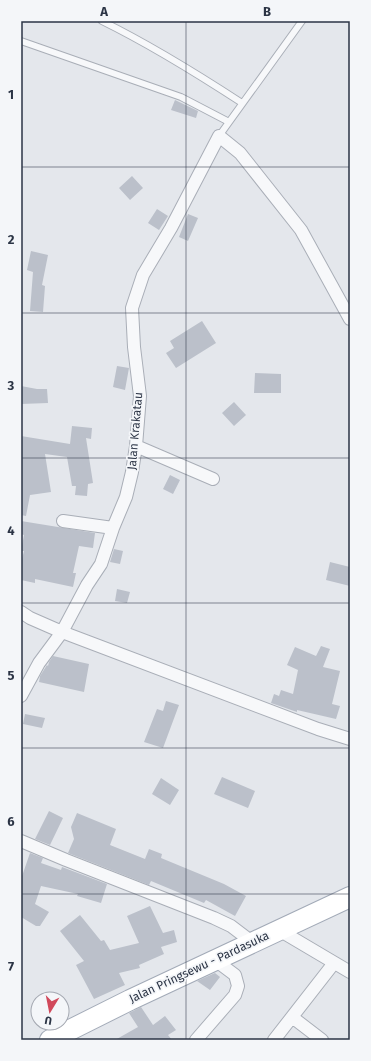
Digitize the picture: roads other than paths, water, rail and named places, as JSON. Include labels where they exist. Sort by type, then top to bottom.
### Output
[{"type":"main road","name":"Jalan Pringsewu - Pardasuka","points":[[50,1040],[130,1000],[350,897]]},
{"type":"street","points":[[219,136],[240,153],[301,230],[350,319]]},
{"type":"street","name":"Jalan Krakatau","points":[[21,696],[39,663],[62,632],[87,585],[101,564],[126,497],[136,446],[140,396],[134,347],[132,308],[143,275],[171,228],[219,136]]},
{"type":"street","points":[[136,446],[213,480]]},
{"type":"street","points":[[63,521],[114,528]]},
{"type":"street","points":[[21,612],[30,618],[62,632],[303,724],[350,740]]},
{"type":"street","points":[[21,841],[214,918],[230,926],[252,942]]},
{"type":"street","points":[[279,930],[350,972]]},
{"type":"street","points":[[196,1040],[235,995],[238,986],[235,975],[215,960]]},
{"type":"street","points":[[274,1040],[334,963]]},
{"type":"street","points":[[292,1017],[322,1040]]},
{"type":"lane","points":[[102,21],[138,39],[193,70],[242,103]]},
{"type":"lane","points":[[219,136],[302,21]]},
{"type":"lane","points":[[21,41],[181,97],[229,122]]}]
